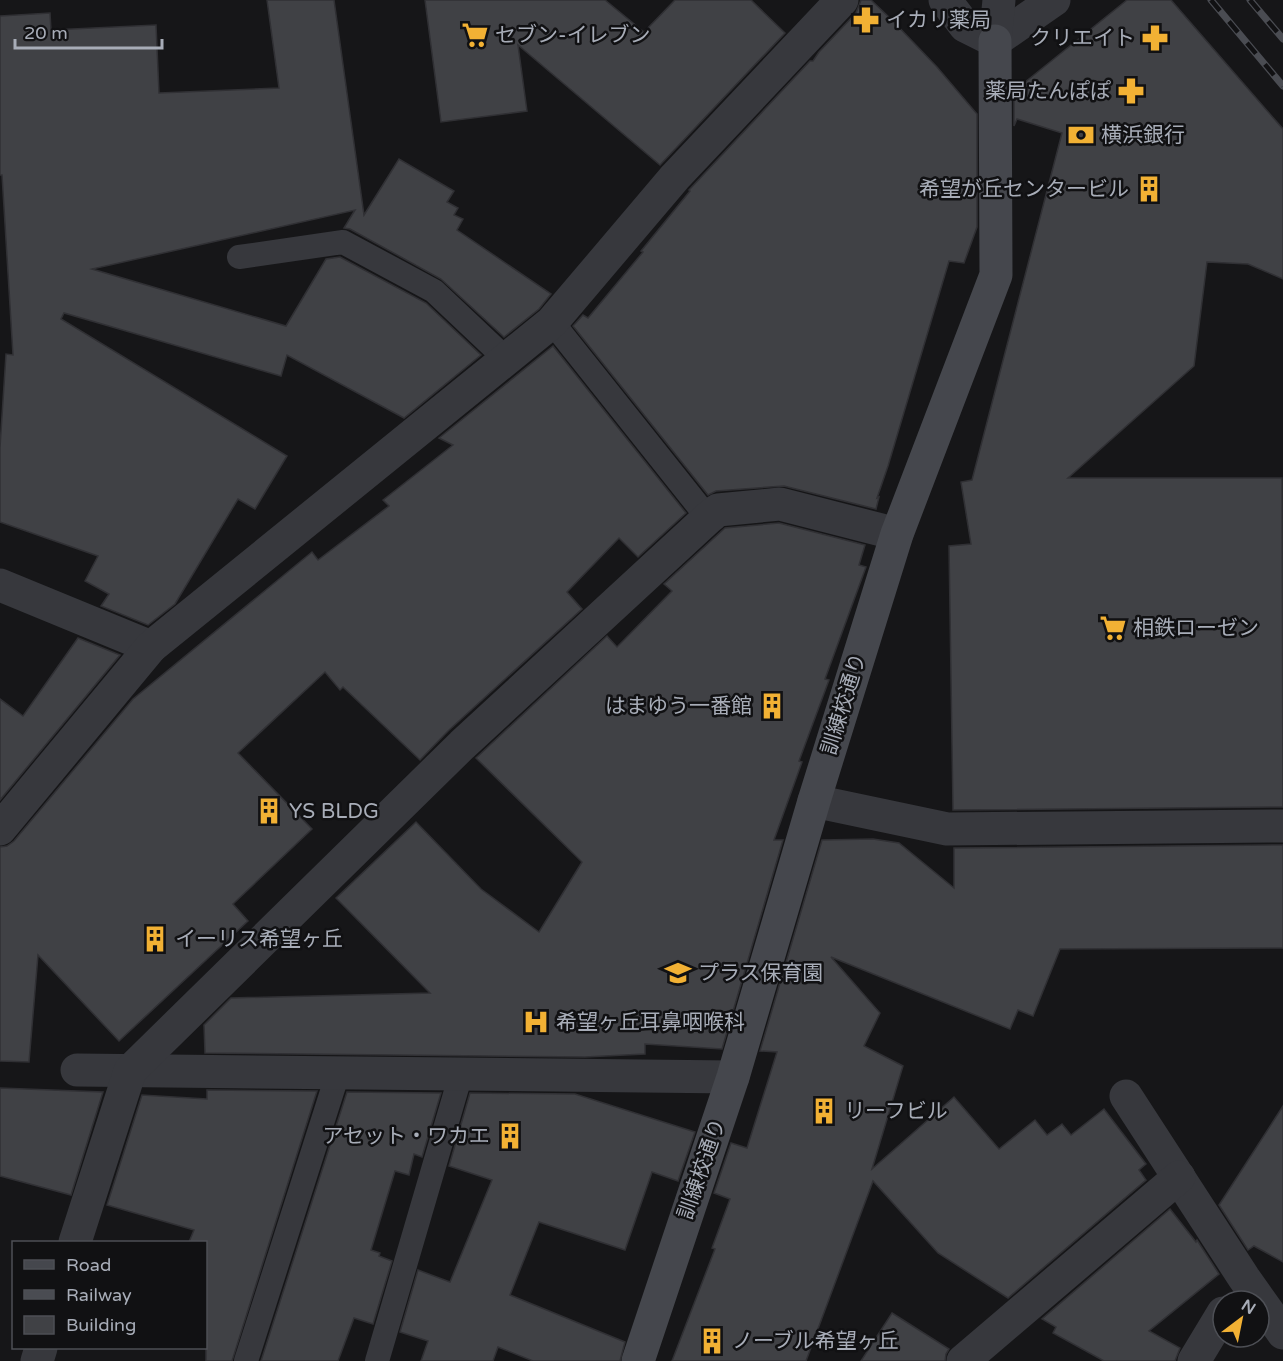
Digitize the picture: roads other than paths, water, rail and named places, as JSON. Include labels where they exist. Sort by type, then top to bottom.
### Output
[{"type":"street","points":[[0,829],[151,646],[552,322],[675,177],[842,0]]},
{"type":"street","points":[[945,0],[965,26],[995,41]]},
{"type":"street","points":[[995,41],[999,0]]},
{"type":"street","points":[[995,41],[1054,0]]},
{"type":"street","name":"訓練校通り","points":[[638,1361],[733,1077],[814,801],[897,534],[996,275],[995,41]]},
{"type":"street","points":[[75,1241],[130,1071],[462,745],[708,518],[718,510],[780,504],[897,534]]},
{"type":"street","points":[[0,585],[151,646]]},
{"type":"street","points":[[814,801],[947,829],[1283,826]]},
{"type":"street","points":[[77,1070],[733,1077]]},
{"type":"street","points":[[1126,1096],[1179,1177],[1237,1289]]},
{"type":"street","points":[[963,1361],[1179,1177]]},
{"type":"street","points":[[1271,1322],[1283,1333]]},
{"type":"street","points":[[1194,1361],[1211,1333]]},
{"type":"lane","points":[[239,257],[343,242],[434,291],[506,359]]},
{"type":"lane","points":[[552,322],[708,518]]},
{"type":"lane","points":[[246,1361],[338,1074]]},
{"type":"lane","points":[[377,1361],[461,1074]]},
{"type":"railway","points":[[1211,0],[1283,86]]},
{"type":"railway","points":[[1250,0],[1283,39]]},
{"type":"place","name":"イカリ薬局","points":[[866,20]]},
{"type":"place","name":"セブン-イレブン","points":[[475,35]]},
{"type":"place","name":"クリエイト","points":[[1155,38]]},
{"type":"place","name":"薬局たんぽぽ","points":[[1131,91]]},
{"type":"place","name":"横浜銀行","points":[[1081,135]]},
{"type":"place","name":"希望が丘センタービル","points":[[1149,189]]},
{"type":"place","name":"相鉄ローゼン","points":[[1113,628]]},
{"type":"place","name":"はまゆう一番館","points":[[772,706]]},
{"type":"place","name":"YS BLDG","points":[[269,811]]},
{"type":"place","name":"イーリス希望ヶ丘","points":[[155,939]]},
{"type":"place","name":"プラス保育園","points":[[678,973]]},
{"type":"place","name":"希望ヶ丘耳鼻咽喉科","points":[[536,1022]]},
{"type":"place","name":"リーフビル","points":[[824,1111]]},
{"type":"place","name":"アセット・ワカエ","points":[[510,1136]]},
{"type":"place","name":"ノーブル希望ヶ丘","points":[[712,1341]]}]
